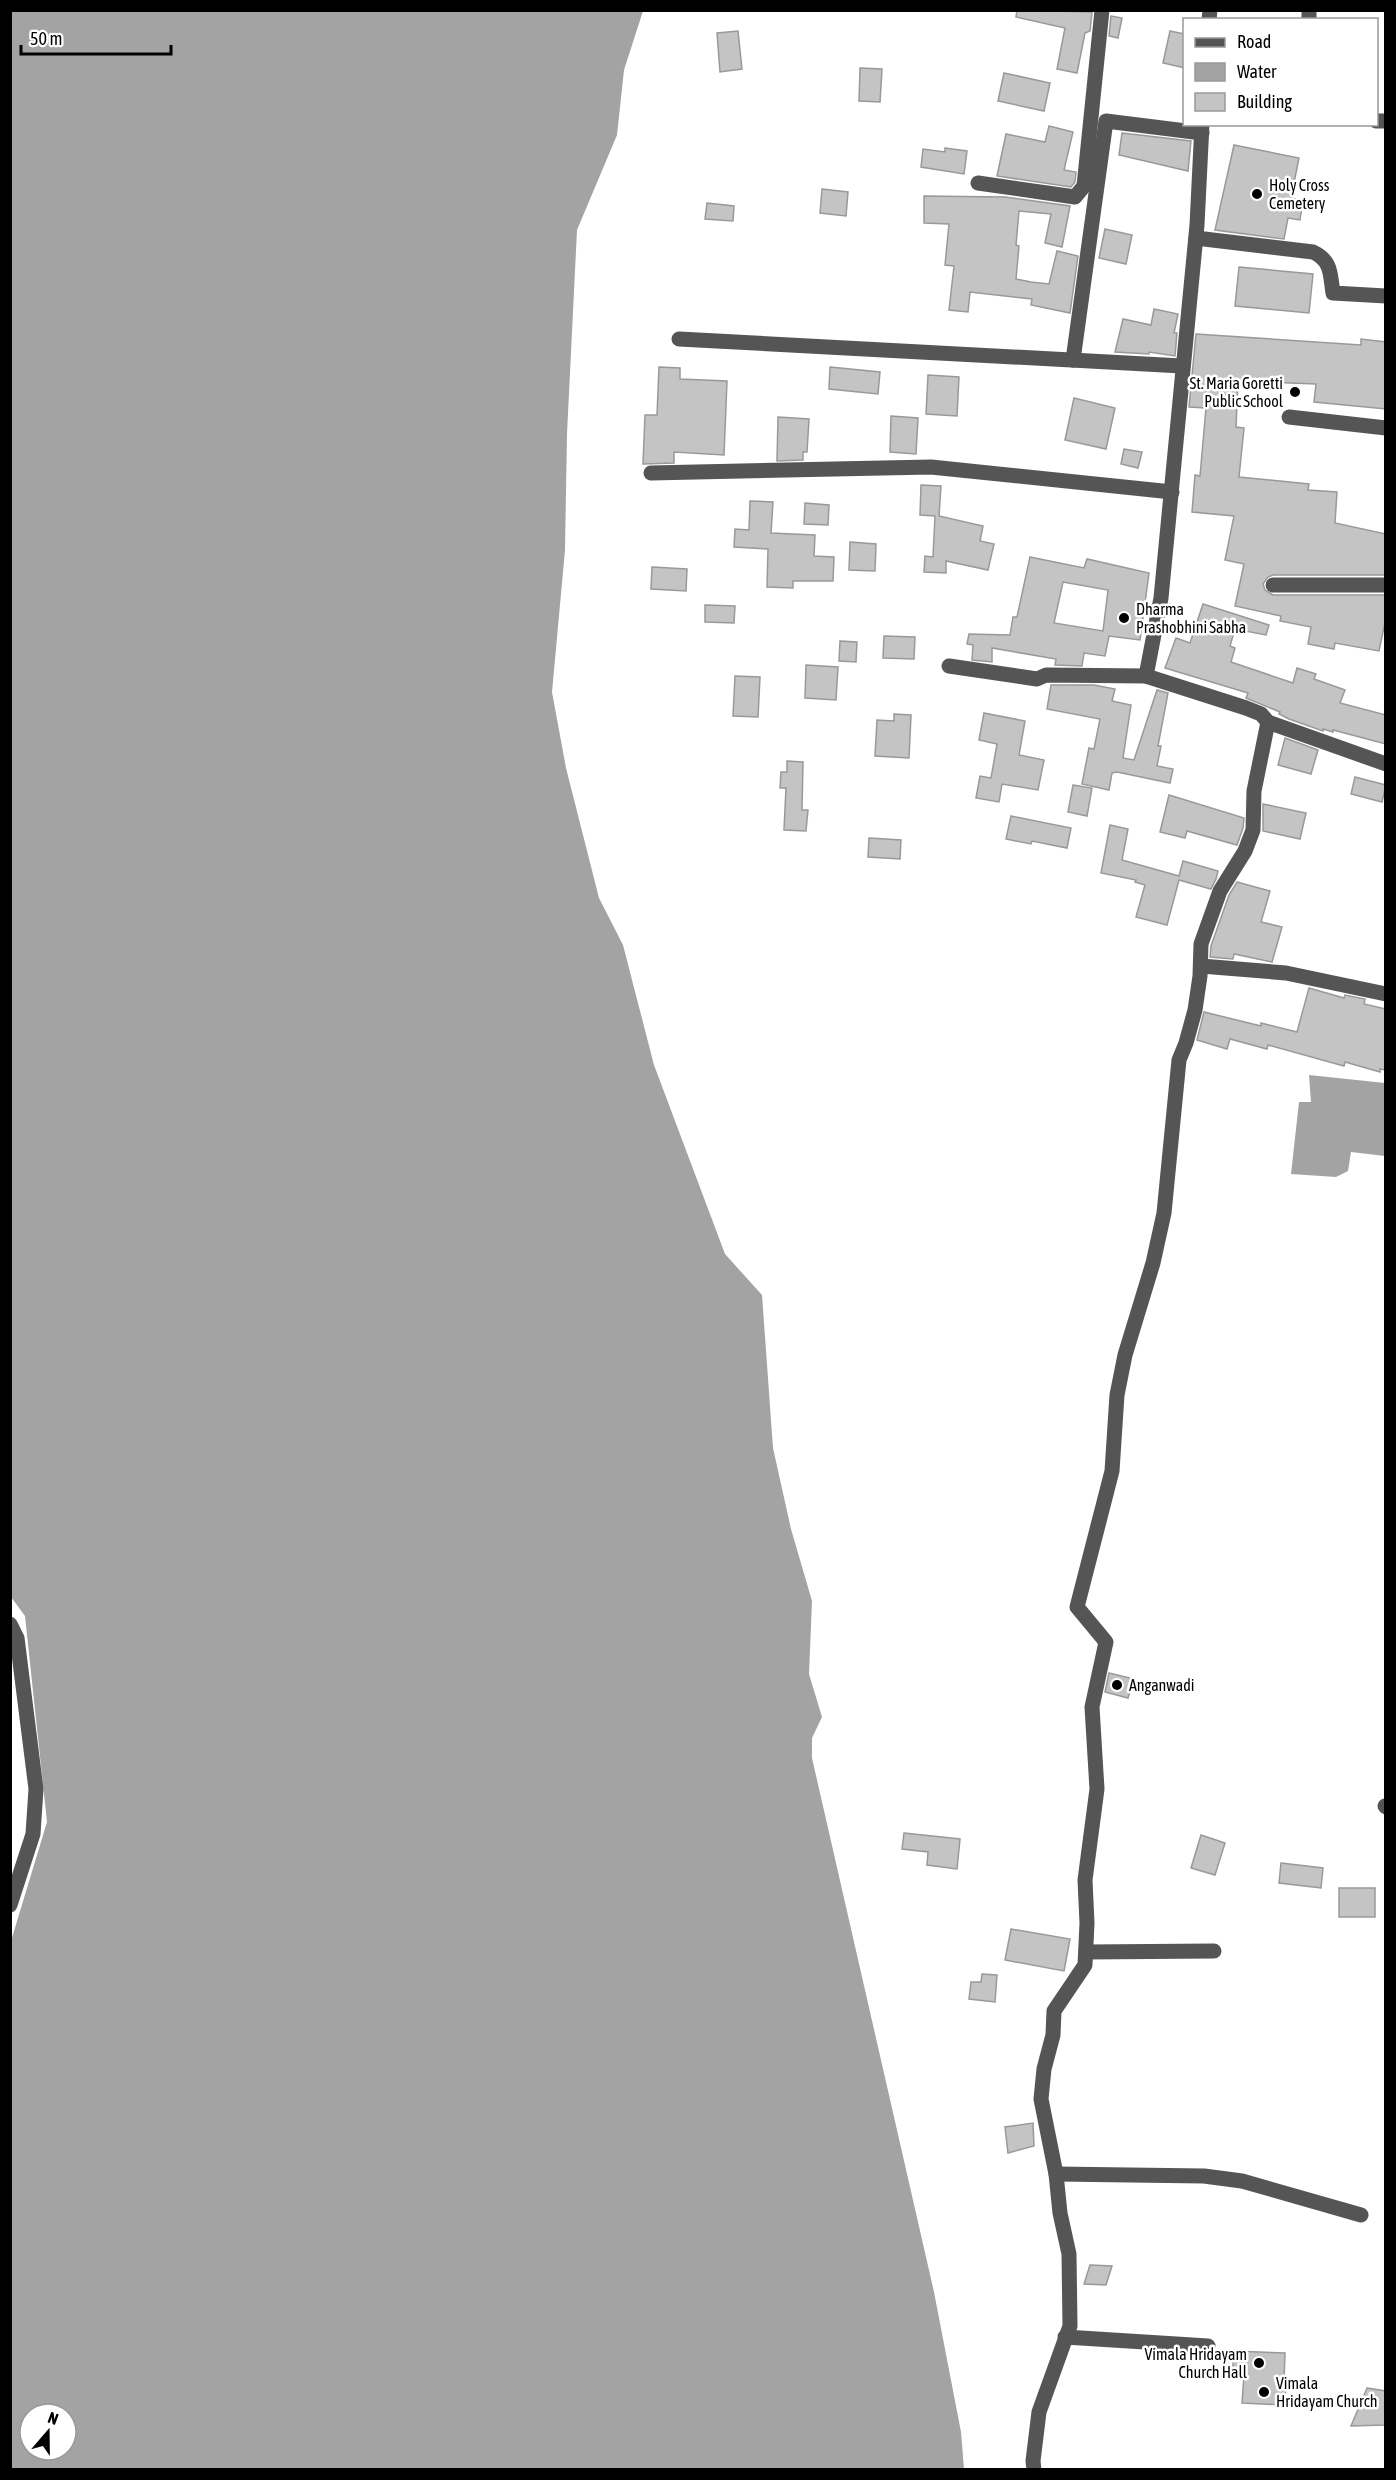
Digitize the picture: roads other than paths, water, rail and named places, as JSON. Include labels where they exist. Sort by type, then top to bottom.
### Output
[{"type":"street","points":[[978,183],[1076,196],[1084,186],[1102,10]]},
{"type":"street","points":[[1073,360],[1106,121],[1202,129],[1196,237],[1182,366],[1172,492],[1161,598],[1146,676]]},
{"type":"street","points":[[1196,237],[1314,252],[1324,258],[1329,267],[1334,292],[1386,296]]},
{"type":"street","points":[[679,339],[1182,366]]},
{"type":"street","points":[[1290,417],[1386,428]]},
{"type":"street","points":[[651,473],[931,467],[1172,492]]},
{"type":"street","points":[[1273,585],[1386,585]]},
{"type":"street","points":[[949,666],[1037,679],[1046,675],[1146,676],[1246,708],[1261,714],[1268,722],[1386,764]]},
{"type":"street","points":[[1034,2469],[1032,2460],[1039,2412],[1070,2326],[1068,2254],[1060,2213],[1056,2174],[1041,2099],[1044,2069],[1053,2035],[1054,2011],[1085,1965],[1085,1880],[1097,1789],[1092,1707],[1106,1642],[1077,1607],[1112,1471],[1117,1395],[1125,1355],[1153,1263],[1164,1213],[1179,1060],[1195,1010],[1201,944],[1220,891],[1245,851],[1253,830],[1254,791],[1268,722]]},
{"type":"street","points":[[1200,966],[1286,973],[1386,994]]},
{"type":"street","points":[[10,1624],[17,1638],[36,1789],[33,1834],[10,1905]]},
{"type":"street","points":[[1086,1952],[1214,1951]]},
{"type":"street","points":[[1056,2174],[1204,2176],[1242,2181],[1361,2215]]},
{"type":"street","points":[[1065,2337],[1208,2346]]},
{"type":"water","points":[[11,11],[643,11],[624,70],[617,135],[577,230],[567,434],[565,550],[552,692],[566,768],[599,898],[623,945],[654,1065],[725,1254],[762,1295],[773,1448],[791,1529],[812,1601],[809,1674],[822,1717],[812,1738],[812,1758],[934,2292],[961,2432],[964,2469],[11,2469],[11,1941],[47,1822],[25,1616],[11,1597]]},
{"type":"water","points":[[1309,1075],[1385,1083],[1385,1156],[1351,1152],[1348,1171],[1336,1177],[1291,1174],[1299,1102],[1311,1102]]},
{"type":"place","name":"Holy Cross Cemetery","points":[[1257,194]]},
{"type":"place","name":"St. Maria Goretti Public School","points":[[1295,392]]},
{"type":"place","name":"Dharma Prashobhini Sabha","points":[[1124,618]]},
{"type":"place","name":"Anganwadi","points":[[1117,1685]]},
{"type":"place","name":"Vimala Hridayam Church Hall","points":[[1259,2363]]},
{"type":"place","name":"Vimala Hridayam Church","points":[[1264,2392]]}]
